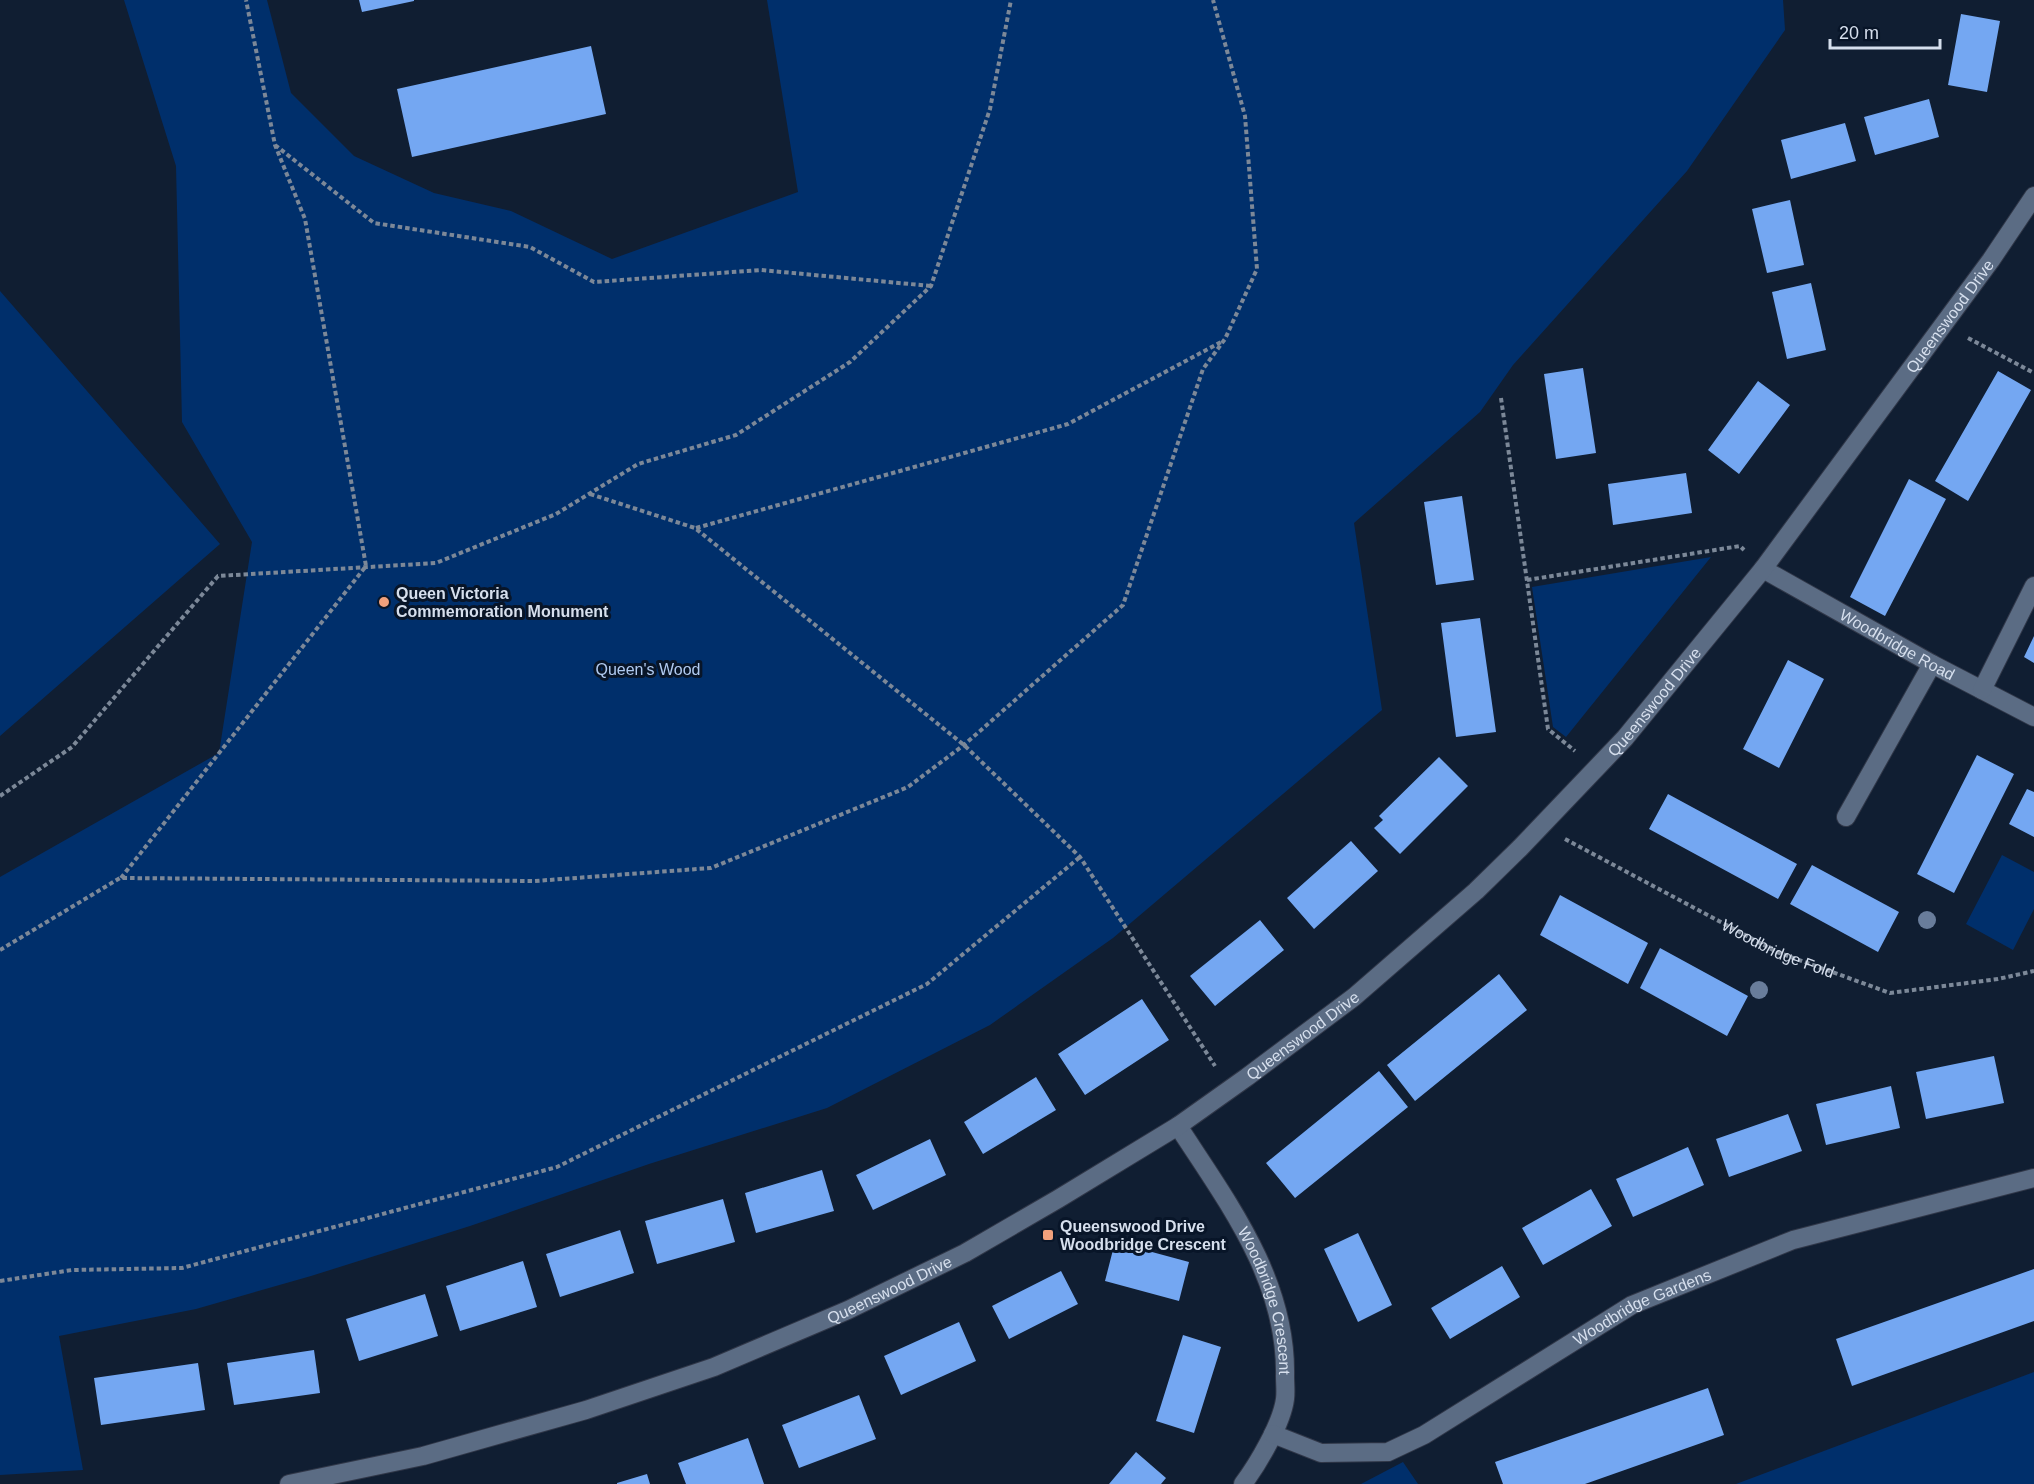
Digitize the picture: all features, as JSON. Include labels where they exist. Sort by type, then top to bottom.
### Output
[{"type":"street","name":"Queenswood Drive","points":[[289,1484],[423,1456],[530,1427],[714,1367],[848,1310],[965,1253],[1178,1126],[1230,1089],[1354,997],[1476,891],[1624,738],[1763,569],[1991,260],[2034,196]]},
{"type":"street","name":"Woodbridge Road","points":[[1763,569],[1932,664],[2034,717]]},
{"type":"street","points":[[1982,690],[2034,586]]},
{"type":"street","points":[[1846,817],[1932,664]]},
{"type":"street","name":"Woodbridge Crescent","points":[[1178,1126],[1243,1227],[1264,1271],[1279,1314],[1286,1354],[1285,1400],[1273,1434],[1243,1484]]},
{"type":"street","name":"Woodbridge Gardens","points":[[1273,1434],[1321,1453],[1388,1452],[1424,1435],[1632,1305],[1793,1240],[2034,1178]]},
{"type":"path","points":[[0,950],[120,878],[366,566],[305,219],[275,145],[246,0]]},
{"type":"path","points":[[0,796],[72,747],[218,576],[436,563],[556,514],[638,464],[736,435],[850,362],[931,286],[990,109],[1011,0]]},
{"type":"path","points":[[120,878],[536,881],[711,868],[908,787],[964,745],[1123,605],[1203,369],[1225,339],[1257,269],[1245,116],[1213,0]]},
{"type":"path","points":[[275,145],[374,223],[530,247],[594,282],[761,270],[931,286]]},
{"type":"path","points":[[1943,325],[2034,373]]},
{"type":"path","points":[[695,528],[1068,424],[1225,339]]},
{"type":"path","points":[[1501,398],[1548,729],[1596,769]]},
{"type":"path","points":[[589,494],[695,528],[964,745],[1080,857],[1230,1089]]},
{"type":"path","points":[[1527,580],[1740,546],[1763,569]]},
{"type":"path","name":"Woodbridge Fold","points":[[1541,826],[1777,952],[1890,993],[1998,979],[2034,971]]},
{"type":"path","points":[[0,1281],[72,1270],[182,1268],[557,1167],[927,984],[1080,857]]},
{"type":"green space","name":"Queen's Wood","points":[[124,0],[267,0],[291,93],[354,156],[434,193],[511,211],[612,259],[798,192],[767,0],[1783,0],[1785,30],[1687,171],[1513,365],[1480,412],[1354,523],[1382,710],[1113,938],[990,1025],[827,1108],[649,1164],[470,1226],[311,1276],[196,1309],[59,1336],[83,1470],[0,1475],[0,877],[219,753],[252,542],[182,422],[176,166]]},
{"type":"green space","points":[[0,291],[220,544],[0,736]]},
{"type":"green space","points":[[1711,557],[1566,737],[1553,727],[1532,587]]},
{"type":"green space","points":[[2002,855],[2034,872],[2034,909],[2013,950],[1966,924]]},
{"type":"green space","points":[[2034,1372],[2034,1484],[1736,1484]]},
{"type":"green space","points":[[1403,1462],[1418,1484],[1361,1484]]},
{"type":"building","points":[[359,0],[414,0],[414,1],[362,12]]},
{"type":"building","points":[[1961,14],[2000,21],[1987,92],[1948,85]]},
{"type":"building","points":[[591,46],[606,114],[412,157],[397,89]]},
{"type":"building","points":[[1929,99],[1939,137],[1875,155],[1864,117]]},
{"type":"building","points":[[1845,123],[1856,161],[1791,179],[1781,140]]},
{"type":"building","points":[[1790,200],[1804,265],[1767,273],[1752,209]]},
{"type":"building","points":[[1811,283],[1826,350],[1787,359],[1772,292]]},
{"type":"building","points":[[1583,368],[1596,453],[1556,459],[1544,374]]},
{"type":"building","points":[[1998,371],[2031,390],[1968,501],[1935,481]]},
{"type":"building","points":[[1758,381],[1790,405],[1739,474],[1708,450]]},
{"type":"building","points":[[1686,473],[1692,513],[1613,525],[1608,484]]},
{"type":"building","points":[[1909,479],[1946,499],[1885,616],[1850,597]]},
{"type":"building","points":[[1462,496],[1474,580],[1436,585],[1424,502]]},
{"type":"building","points":[[1480,618],[1496,732],[1456,737],[1441,623]]},
{"type":"building","points":[[2034,636],[2034,663],[2024,657]]},
{"type":"building","points":[[1788,660],[1824,679],[1779,768],[1743,749]]},
{"type":"building","points":[[1977,755],[2014,774],[1954,893],[1917,874]]},
{"type":"building","points":[[1439,757],[1468,786],[1400,854],[1374,828],[1383,820],[1379,816]]},
{"type":"building","points":[[2027,789],[2034,792],[2034,837],[2009,824]]},
{"type":"building","points":[[1668,794],[1797,864],[1778,899],[1649,829]]},
{"type":"building","points":[[1351,841],[1378,871],[1314,929],[1287,898]]},
{"type":"building","points":[[1812,865],[1899,912],[1878,952],[1790,904]]},
{"type":"building","points":[[1560,895],[1648,943],[1628,984],[1540,935]]},
{"type":"building","points":[[1260,920],[1284,950],[1215,1006],[1190,976]]},
{"type":"building","points":[[1660,948],[1748,996],[1727,1036],[1640,988]]},
{"type":"building","points":[[1499,974],[1527,1010],[1415,1101],[1387,1065]]},
{"type":"building","points":[[1142,999],[1169,1040],[1085,1095],[1058,1054]]},
{"type":"building","points":[[1994,1056],[2004,1103],[1926,1119],[1916,1072]]},
{"type":"building","points":[[1379,1071],[1408,1107],[1295,1198],[1266,1163]]},
{"type":"building","points":[[1036,1077],[1056,1110],[983,1154],[964,1122]]},
{"type":"building","points":[[1891,1086],[1900,1128],[1826,1145],[1816,1104]]},
{"type":"building","points":[[1788,1114],[1802,1151],[1729,1177],[1716,1139]]},
{"type":"building","points":[[930,1139],[946,1175],[873,1210],[856,1175]]},
{"type":"building","points":[[1688,1147],[1704,1185],[1633,1217],[1616,1179]]},
{"type":"building","points":[[822,1170],[834,1211],[756,1233],[745,1193]]},
{"type":"building","points":[[1591,1189],[1612,1226],[1543,1265],[1522,1228]]},
{"type":"building","points":[[723,1199],[735,1242],[657,1264],[645,1221]]},
{"type":"building","points":[[620,1230],[634,1273],[560,1297],[546,1254]]},
{"type":"building","points":[[1358,1233],[1392,1305],[1358,1322],[1324,1249]]},
{"type":"building","points":[[1115,1242],[1189,1262],[1179,1301],[1105,1281]]},
{"type":"building","points":[[523,1261],[537,1307],[460,1331],[446,1286]]},
{"type":"building","points":[[1502,1266],[1520,1297],[1450,1339],[1431,1308]]},
{"type":"building","points":[[2034,1269],[2034,1321],[1852,1386],[1836,1339]]},
{"type":"building","points":[[1061,1271],[1078,1304],[1009,1339],[992,1306]]},
{"type":"building","points":[[425,1294],[438,1336],[359,1361],[346,1319]]},
{"type":"building","points":[[959,1322],[976,1361],[901,1395],[884,1356]]},
{"type":"building","points":[[1183,1335],[1221,1347],[1194,1433],[1156,1421]]},
{"type":"building","points":[[314,1350],[320,1393],[234,1405],[227,1363]]},
{"type":"building","points":[[198,1363],[205,1410],[101,1425],[94,1378]]},
{"type":"building","points":[[1708,1388],[1724,1435],[1585,1484],[1503,1484],[1495,1462]]},
{"type":"building","points":[[859,1395],[876,1439],[799,1468],[782,1425]]},
{"type":"building","points":[[748,1438],[764,1484],[686,1484],[678,1463]]},
{"type":"building","points":[[1136,1452],[1166,1478],[1161,1484],[1109,1484]]},
{"type":"building","points":[[647,1474],[650,1484],[617,1484],[617,1483]]},
{"type":"place","name":"Queen Victoria Commemoration Monument","points":[[384,602]]},
{"type":"place","name":"Queenswood Drive Woodbridge Crescent","points":[[1048,1235]]}]
